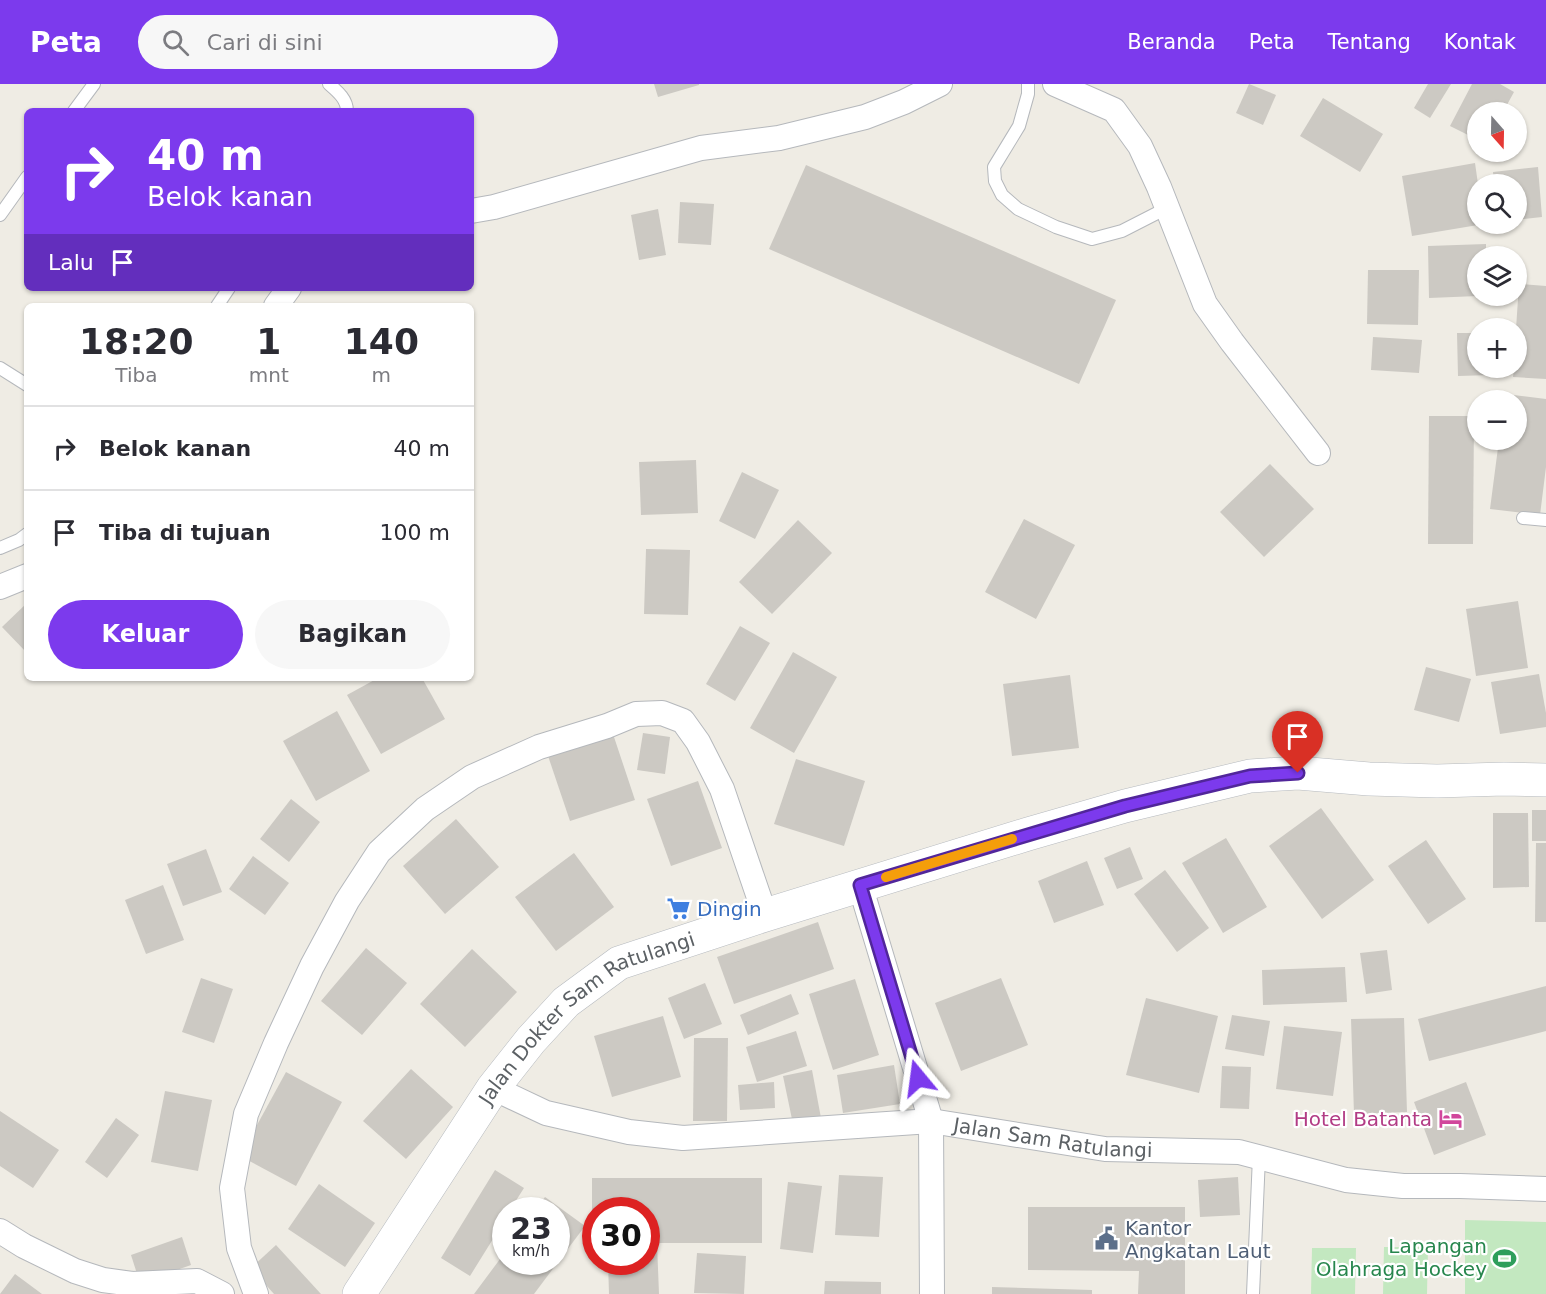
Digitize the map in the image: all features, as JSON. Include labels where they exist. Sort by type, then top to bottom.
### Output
[{"type":"street","points":[[474,210],[494,207],[701,148],[779,138],[865,117],[904,102],[940,84]]},
{"type":"street","points":[[1055,84],[1114,110],[1140,146],[1205,304],[1318,453]]},
{"type":"street","points":[[278,303],[288,291]]},
{"type":"street","points":[[0,587],[24,577]]},
{"type":"street","points":[[256,1294],[239,1248],[232,1188],[246,1114],[280,1033],[346,901],[380,852],[425,809],[472,777],[539,747],[607,726],[636,714],[662,713],[683,721],[698,742],[722,789],[765,915]]},
{"type":"street","name":"Jalan Dokter Sam Ratulangi","points":[[359,1294],[493,1088],[531,1040],[566,1002],[619,963],[860,885],[1125,806],[1250,776],[1298,773],[1425,781],[1546,780]]},
{"type":"street","points":[[860,885],[931,1121],[932,1294]]},
{"type":"street","name":"Jalan Sam Ratulangi","points":[[493,1088],[546,1113],[629,1132],[683,1138],[931,1121],[1105,1149],[1239,1152],[1346,1180],[1403,1186],[1546,1189]]},
{"type":"street","points":[[0,1231],[24,1246],[75,1271],[103,1280],[132,1284],[197,1281],[222,1294]]},
{"type":"lane","points":[[76,108],[93,84]]},
{"type":"lane","points":[[329,84],[339,93],[347,108]]},
{"type":"lane","points":[[1028,84],[1028,94],[1019,126],[994,167],[995,181],[1002,195],[1018,209],[1056,227],[1092,239],[1122,231],[1167,208]]},
{"type":"lane","points":[[0,214],[24,181]]},
{"type":"lane","points":[[0,368],[24,383]]},
{"type":"lane","points":[[1523,518],[1546,520]]},
{"type":"lane","points":[[0,548],[24,536]]},
{"type":"lane","points":[[1253,1294],[1259,1157]]},
{"type":"green space","name":"Lapangan Olahraga Hockey","points":[[1465,1220],[1546,1222],[1546,1294],[1465,1294]]},
{"type":"green space","points":[[1384,1247],[1428,1247],[1427,1294],[1383,1294]]},
{"type":"green space","points":[[1312,1248],[1356,1248],[1355,1294],[1311,1294]]},
{"type":"building","points":[[654,84],[699,84],[699,85],[658,97]]},
{"type":"building","points":[[1249,84],[1276,95],[1263,125],[1236,113]]},
{"type":"building","points":[[1428,84],[1451,84],[1430,118],[1414,108]]},
{"type":"building","points":[[1472,84],[1500,84],[1514,92],[1508,102],[1467,102],[1467,134],[1450,126]]},
{"type":"building","points":[[1323,98],[1383,134],[1360,172],[1300,136]]},
{"type":"building","points":[[1475,163],[1477,174],[1467,174],[1467,227],[1412,236],[1402,176]]},
{"type":"building","points":[[806,165],[1116,300],[1079,384],[769,249]]},
{"type":"building","points":[[1538,167],[1542,217],[1527,219],[1527,174],[1493,174],[1493,172]]},
{"type":"building","points":[[680,202],[714,204],[711,245],[678,243]]},
{"type":"building","points":[[658,209],[666,255],[639,260],[631,215]]},
{"type":"building","points":[[1486,244],[1486,246],[1467,246],[1467,296],[1429,298],[1428,246]]},
{"type":"building","points":[[1368,270],[1419,270],[1418,325],[1367,324]]},
{"type":"building","points":[[1527,285],[1546,286],[1546,379],[1527,378],[1527,318],[1517,318],[1518,306],[1527,306]]},
{"type":"building","points":[[1457,333],[1467,333],[1467,376],[1458,376]]},
{"type":"building","points":[[1373,337],[1422,340],[1419,373],[1371,370]]},
{"type":"building","points":[[1527,397],[1546,399],[1546,467],[1540,515],[1490,509],[1498,450],[1527,450]]},
{"type":"building","points":[[1429,416],[1467,416],[1467,450],[1474,450],[1473,544],[1428,544]]},
{"type":"building","points":[[696,460],[698,513],[641,515],[639,462]]},
{"type":"building","points":[[1270,464],[1314,509],[1264,557],[1220,512]]},
{"type":"building","points":[[742,472],[779,490],[755,539],[719,521]]},
{"type":"building","points":[[1024,519],[1075,545],[1036,619],[985,592]]},
{"type":"building","points":[[798,520],[832,553],[772,614],[739,582]]},
{"type":"building","points":[[646,549],[690,550],[688,615],[644,614]]},
{"type":"building","points":[[1518,601],[1528,668],[1476,676],[1466,609]]},
{"type":"building","points":[[24,606],[24,650],[2,627]]},
{"type":"building","points":[[740,626],[770,643],[735,701],[706,684]]},
{"type":"building","points":[[793,652],[837,677],[794,753],[750,728]]},
{"type":"building","points":[[1426,667],[1471,679],[1459,722],[1414,710]]},
{"type":"building","points":[[1539,674],[1546,713],[1546,727],[1500,734],[1491,682]]},
{"type":"building","points":[[1070,675],[1079,748],[1012,756],[1003,684]]},
{"type":"building","points":[[373,681],[424,681],[445,719],[381,754],[347,695]]},
{"type":"building","points":[[337,711],[370,771],[316,801],[283,741]]},
{"type":"building","points":[[611,728],[635,800],[570,821],[546,750]]},
{"type":"building","points":[[643,733],[670,737],[665,774],[637,770]]},
{"type":"building","points":[[796,759],[865,781],[844,846],[774,824]]},
{"type":"building","points":[[698,781],[722,848],[671,866],[647,799]]},
{"type":"building","points":[[291,799],[320,822],[289,862],[260,839]]},
{"type":"building","points":[[1321,808],[1374,880],[1322,919],[1269,846]]},
{"type":"building","points":[[1532,810],[1546,810],[1546,841],[1532,841]]},
{"type":"building","points":[[1493,813],[1528,813],[1529,887],[1493,888]]},
{"type":"building","points":[[456,819],[499,867],[445,914],[403,866]]},
{"type":"building","points":[[1226,838],[1267,907],[1223,933],[1182,863]]},
{"type":"building","points":[[1426,840],[1466,899],[1428,924],[1388,866]]},
{"type":"building","points":[[1536,843],[1546,843],[1546,922],[1535,922]]},
{"type":"building","points":[[1130,847],[1143,879],[1117,889],[1104,858]]},
{"type":"building","points":[[206,849],[222,892],[183,906],[167,864]]},
{"type":"building","points":[[574,853],[614,907],[556,951],[515,897]]},
{"type":"building","points":[[253,856],[289,883],[265,915],[229,889]]},
{"type":"building","points":[[1087,861],[1104,905],[1054,923],[1038,881]]},
{"type":"building","points":[[1165,870],[1209,928],[1177,952],[1134,894]]},
{"type":"building","points":[[163,885],[184,940],[146,954],[125,900]]},
{"type":"building","points":[[818,922],[834,969],[734,1004],[717,957]]},
{"type":"building","points":[[366,948],[407,983],[362,1035],[321,1001]]},
{"type":"building","points":[[472,949],[517,992],[465,1047],[420,1004]]},
{"type":"building","points":[[1387,950],[1392,990],[1366,994],[1360,953]]},
{"type":"building","points":[[1345,967],[1347,1002],[1263,1005],[1262,970]]},
{"type":"building","points":[[201,978],[233,989],[214,1043],[182,1032]]},
{"type":"building","points":[[1001,978],[1028,1045],[961,1071],[935,1003]]},
{"type":"building","points":[[855,979],[879,1055],[833,1070],[809,994]]},
{"type":"building","points":[[705,983],[722,1024],[684,1039],[668,998]]},
{"type":"building","points":[[1546,986],[1546,1031],[1429,1061],[1418,1019]]},
{"type":"building","points":[[791,994],[799,1014],[748,1035],[740,1015]]},
{"type":"building","points":[[1146,998],[1218,1016],[1199,1093],[1126,1075]]},
{"type":"building","points":[[1232,1015],[1270,1021],[1264,1056],[1225,1049]]},
{"type":"building","points":[[663,1016],[681,1077],[612,1097],[594,1036]]},
{"type":"building","points":[[1404,1018],[1407,1112],[1354,1114],[1351,1019]]},
{"type":"building","points":[[1284,1026],[1342,1032],[1333,1096],[1276,1089]]},
{"type":"building","points":[[796,1031],[807,1066],[757,1082],[746,1047]]},
{"type":"building","points":[[694,1038],[728,1038],[727,1121],[693,1121]]},
{"type":"building","points":[[894,1065],[900,1104],[843,1113],[837,1075]]},
{"type":"building","points":[[1222,1066],[1251,1067],[1249,1109],[1220,1108]]},
{"type":"building","points":[[411,1069],[453,1107],[406,1159],[363,1121]]},
{"type":"building","points":[[812,1070],[821,1118],[793,1124],[783,1076]]},
{"type":"building","points":[[286,1072],[342,1102],[296,1186],[240,1156]]},
{"type":"building","points":[[774,1082],[775,1108],[740,1110],[738,1085]]},
{"type":"building","name":"Hotel Batanta","points":[[1466,1082],[1486,1135],[1434,1155],[1414,1102]]},
{"type":"building","points":[[165,1091],[212,1100],[198,1171],[151,1162]]},
{"type":"building","points":[[0,1111],[59,1150],[33,1188],[0,1166]]},
{"type":"building","points":[[116,1118],[139,1135],[107,1178],[85,1162]]},
{"type":"building","points":[[495,1170],[524,1188],[518,1197],[492,1197],[492,1241],[470,1276],[441,1258]]},
{"type":"building","points":[[839,1175],[883,1177],[879,1237],[835,1235]]},
{"type":"building","points":[[1238,1177],[1240,1215],[1200,1217],[1198,1180]]},
{"type":"building","points":[[592,1178],[762,1178],[762,1243],[660,1243],[660,1197],[592,1197]]},
{"type":"building","points":[[788,1182],[822,1186],[813,1253],[780,1249]]},
{"type":"building","points":[[319,1184],[375,1223],[345,1267],[288,1229]]},
{"type":"building","name":"Kantor Angkatan Laut","points":[[1028,1207],[1185,1207],[1185,1294],[1138,1294],[1139,1271],[1028,1270]]},
{"type":"building","points":[[570,1215],[582,1224],[582,1230],[570,1246]]},
{"type":"building","points":[[182,1237],[191,1265],[140,1283],[131,1255]]},
{"type":"building","points":[[276,1245],[321,1294],[274,1294],[251,1268]]},
{"type":"building","points":[[697,1253],[746,1256],[744,1294],[694,1293]]},
{"type":"building","points":[[492,1270],[492,1275],[548,1275],[534,1294],[474,1294]]},
{"type":"building","points":[[15,1274],[42,1294],[0,1294]]},
{"type":"building","points":[[608,1275],[658,1275],[659,1294],[609,1294]]},
{"type":"building","points":[[825,1281],[881,1282],[881,1294],[824,1294]]},
{"type":"building","points":[[992,1287],[1092,1290],[1092,1294],[992,1294]]},
{"type":"slow traffic","points":[[886,877],[1012,839]]},
{"type":"place","name":"Dingin","points":[[679,909]]},
{"type":"place","name":"Hotel Batanta","points":[[1450,1119]]},
{"type":"place","name":"Kantor Angkatan Laut","points":[[1107,1239]]},
{"type":"place","name":"Lapangan Olahraga Hockey","points":[[1505,1258]]},
{"type":"route","points":[[918,1078],[860,885],[1125,806],[1250,776],[1298,773]]}]
